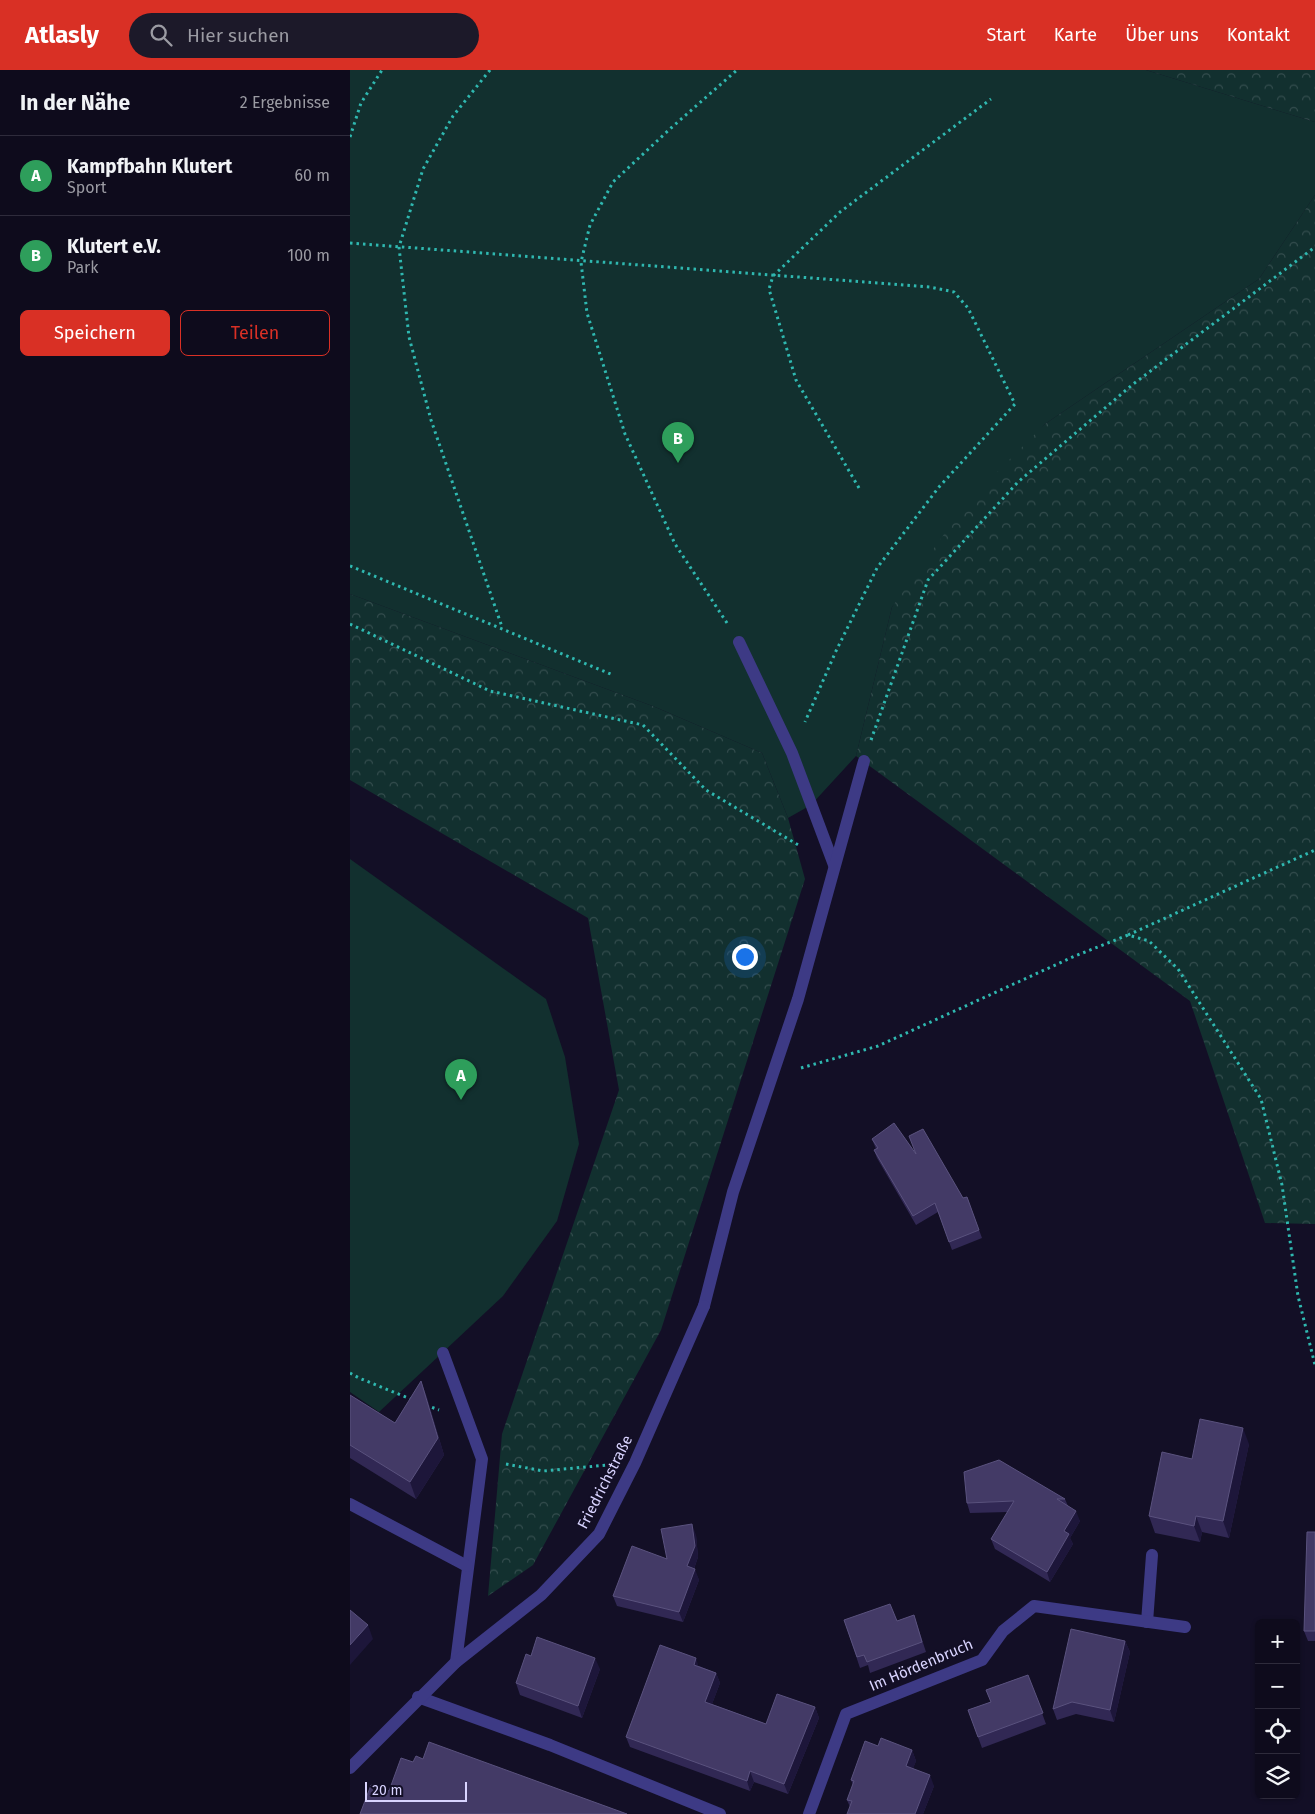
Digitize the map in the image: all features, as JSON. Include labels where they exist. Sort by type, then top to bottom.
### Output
[{"type":"street","points":[[739,642],[792,753],[834,866]]},
{"type":"street","name":"Friedrichstraße","points":[[350,1768],[418,1697],[456,1662],[541,1595],[599,1534],[635,1462],[704,1306],[733,1192],[798,999],[864,761]]},
{"type":"street","points":[[443,1353],[482,1459],[456,1662]]},
{"type":"street","points":[[350,1504],[467,1566]]},
{"type":"street","points":[[1147,1622],[1152,1555]]},
{"type":"street","name":"Im Hördenbruch","points":[[809,1814],[846,1714],[982,1660],[1003,1631],[1034,1606],[1185,1627]]},
{"type":"street","points":[[418,1697],[550,1745],[720,1814]]},
{"type":"path","points":[[350,137],[361,103],[382,70]]},
{"type":"path","points":[[490,70],[452,116],[423,169],[399,247],[409,337],[430,420],[502,627]]},
{"type":"path","points":[[737,70],[613,182],[590,225],[581,262],[587,313],[625,434],[675,544],[739,642]]},
{"type":"path","points":[[860,488],[796,380],[769,289],[774,276],[840,212],[991,99]]},
{"type":"path","points":[[350,243],[930,287],[954,292],[968,308],[1015,404],[939,487],[877,568],[836,651],[792,753]]},
{"type":"path","points":[[864,761],[928,580],[1018,482],[1132,385],[1315,247]]},
{"type":"path","points":[[350,566],[502,627],[613,675]]},
{"type":"path","points":[[350,624],[490,691],[643,725],[706,790],[834,866]]},
{"type":"path","points":[[771,1077],[878,1046],[1315,850]]},
{"type":"path","points":[[1128,935],[1149,941],[1178,969],[1261,1099],[1282,1185],[1298,1296],[1315,1365]]},
{"type":"path","points":[[350,1372],[359,1378],[447,1413]]},
{"type":"path","points":[[482,1459],[543,1471],[635,1462]]},
{"type":"green space","points":[[350,70],[1146,70],[1315,122],[1315,195],[1259,279],[1045,424],[892,607],[856,756],[811,805],[788,818],[762,753],[655,707],[350,594]]},
{"type":"green space","points":[[1146,70],[1315,70],[1315,122]]},
{"type":"green space","points":[[1315,195],[1315,1224],[1265,1223],[1190,1001],[856,756],[892,607],[967,502],[1045,424],[1259,279]]},
{"type":"green space","points":[[350,594],[655,707],[762,753],[788,818],[805,879],[661,1330],[533,1565],[488,1596],[502,1434],[619,1090],[588,918],[350,780]]},
{"type":"green space","points":[[350,859],[546,999],[565,1057],[579,1144],[557,1221],[503,1296],[379,1412],[350,1392]]},
{"type":"building","points":[[894,1123],[916,1154],[909,1136],[923,1129],[963,1198],[967,1197],[979,1230],[949,1242],[935,1203],[913,1216],[874,1150],[878,1148],[872,1139]]},
{"type":"building","points":[[421,1381],[438,1438],[410,1482],[350,1445],[350,1395],[395,1423]]},
{"type":"building","points":[[1200,1419],[1243,1428],[1223,1521],[1196,1516],[1194,1526],[1149,1516],[1162,1452],[1192,1459]]},
{"type":"building","points":[[999,1460],[1065,1499],[1057,1499],[1076,1511],[1064,1531],[1069,1534],[1047,1572],[991,1539],[1014,1501],[967,1503],[964,1472]]},
{"type":"building","points":[[692,1524],[695,1546],[687,1566],[695,1569],[679,1612],[613,1596],[632,1546],[667,1559],[661,1529]]},
{"type":"building","points":[[1307,1532],[1315,1532],[1315,1631],[1304,1631]]},
{"type":"building","points":[[890,1604],[897,1621],[914,1615],[922,1642],[867,1662],[864,1655],[857,1657],[844,1620]]},
{"type":"building","points":[[350,1610],[368,1625],[350,1645]]},
{"type":"building","points":[[1071,1629],[1125,1641],[1110,1710],[1072,1702],[1053,1709]]},
{"type":"building","points":[[537,1637],[595,1658],[578,1706],[516,1683],[526,1654],[531,1656]]},
{"type":"building","points":[[660,1645],[696,1658],[694,1665],[716,1673],[705,1702],[766,1724],[777,1694],[815,1707],[784,1784],[750,1771],[747,1781],[626,1737]]},
{"type":"building","points":[[1028,1675],[1043,1713],[978,1737],[968,1710],[991,1702],[986,1690]]},
{"type":"building","points":[[881,1738],[912,1750],[906,1766],[930,1775],[915,1814],[847,1814],[852,1801],[847,1800],[854,1781],[851,1780],[865,1741],[878,1746]]},
{"type":"building","points":[[429,1742],[627,1814],[360,1814],[371,1785],[389,1791],[401,1758],[413,1762],[416,1756],[423,1759]]},
{"type":"place","name":"Klutert e.V.","points":[[678,463]]},
{"type":"place","name":"Kampfbahn Klutert","points":[[461,1100]]}]
